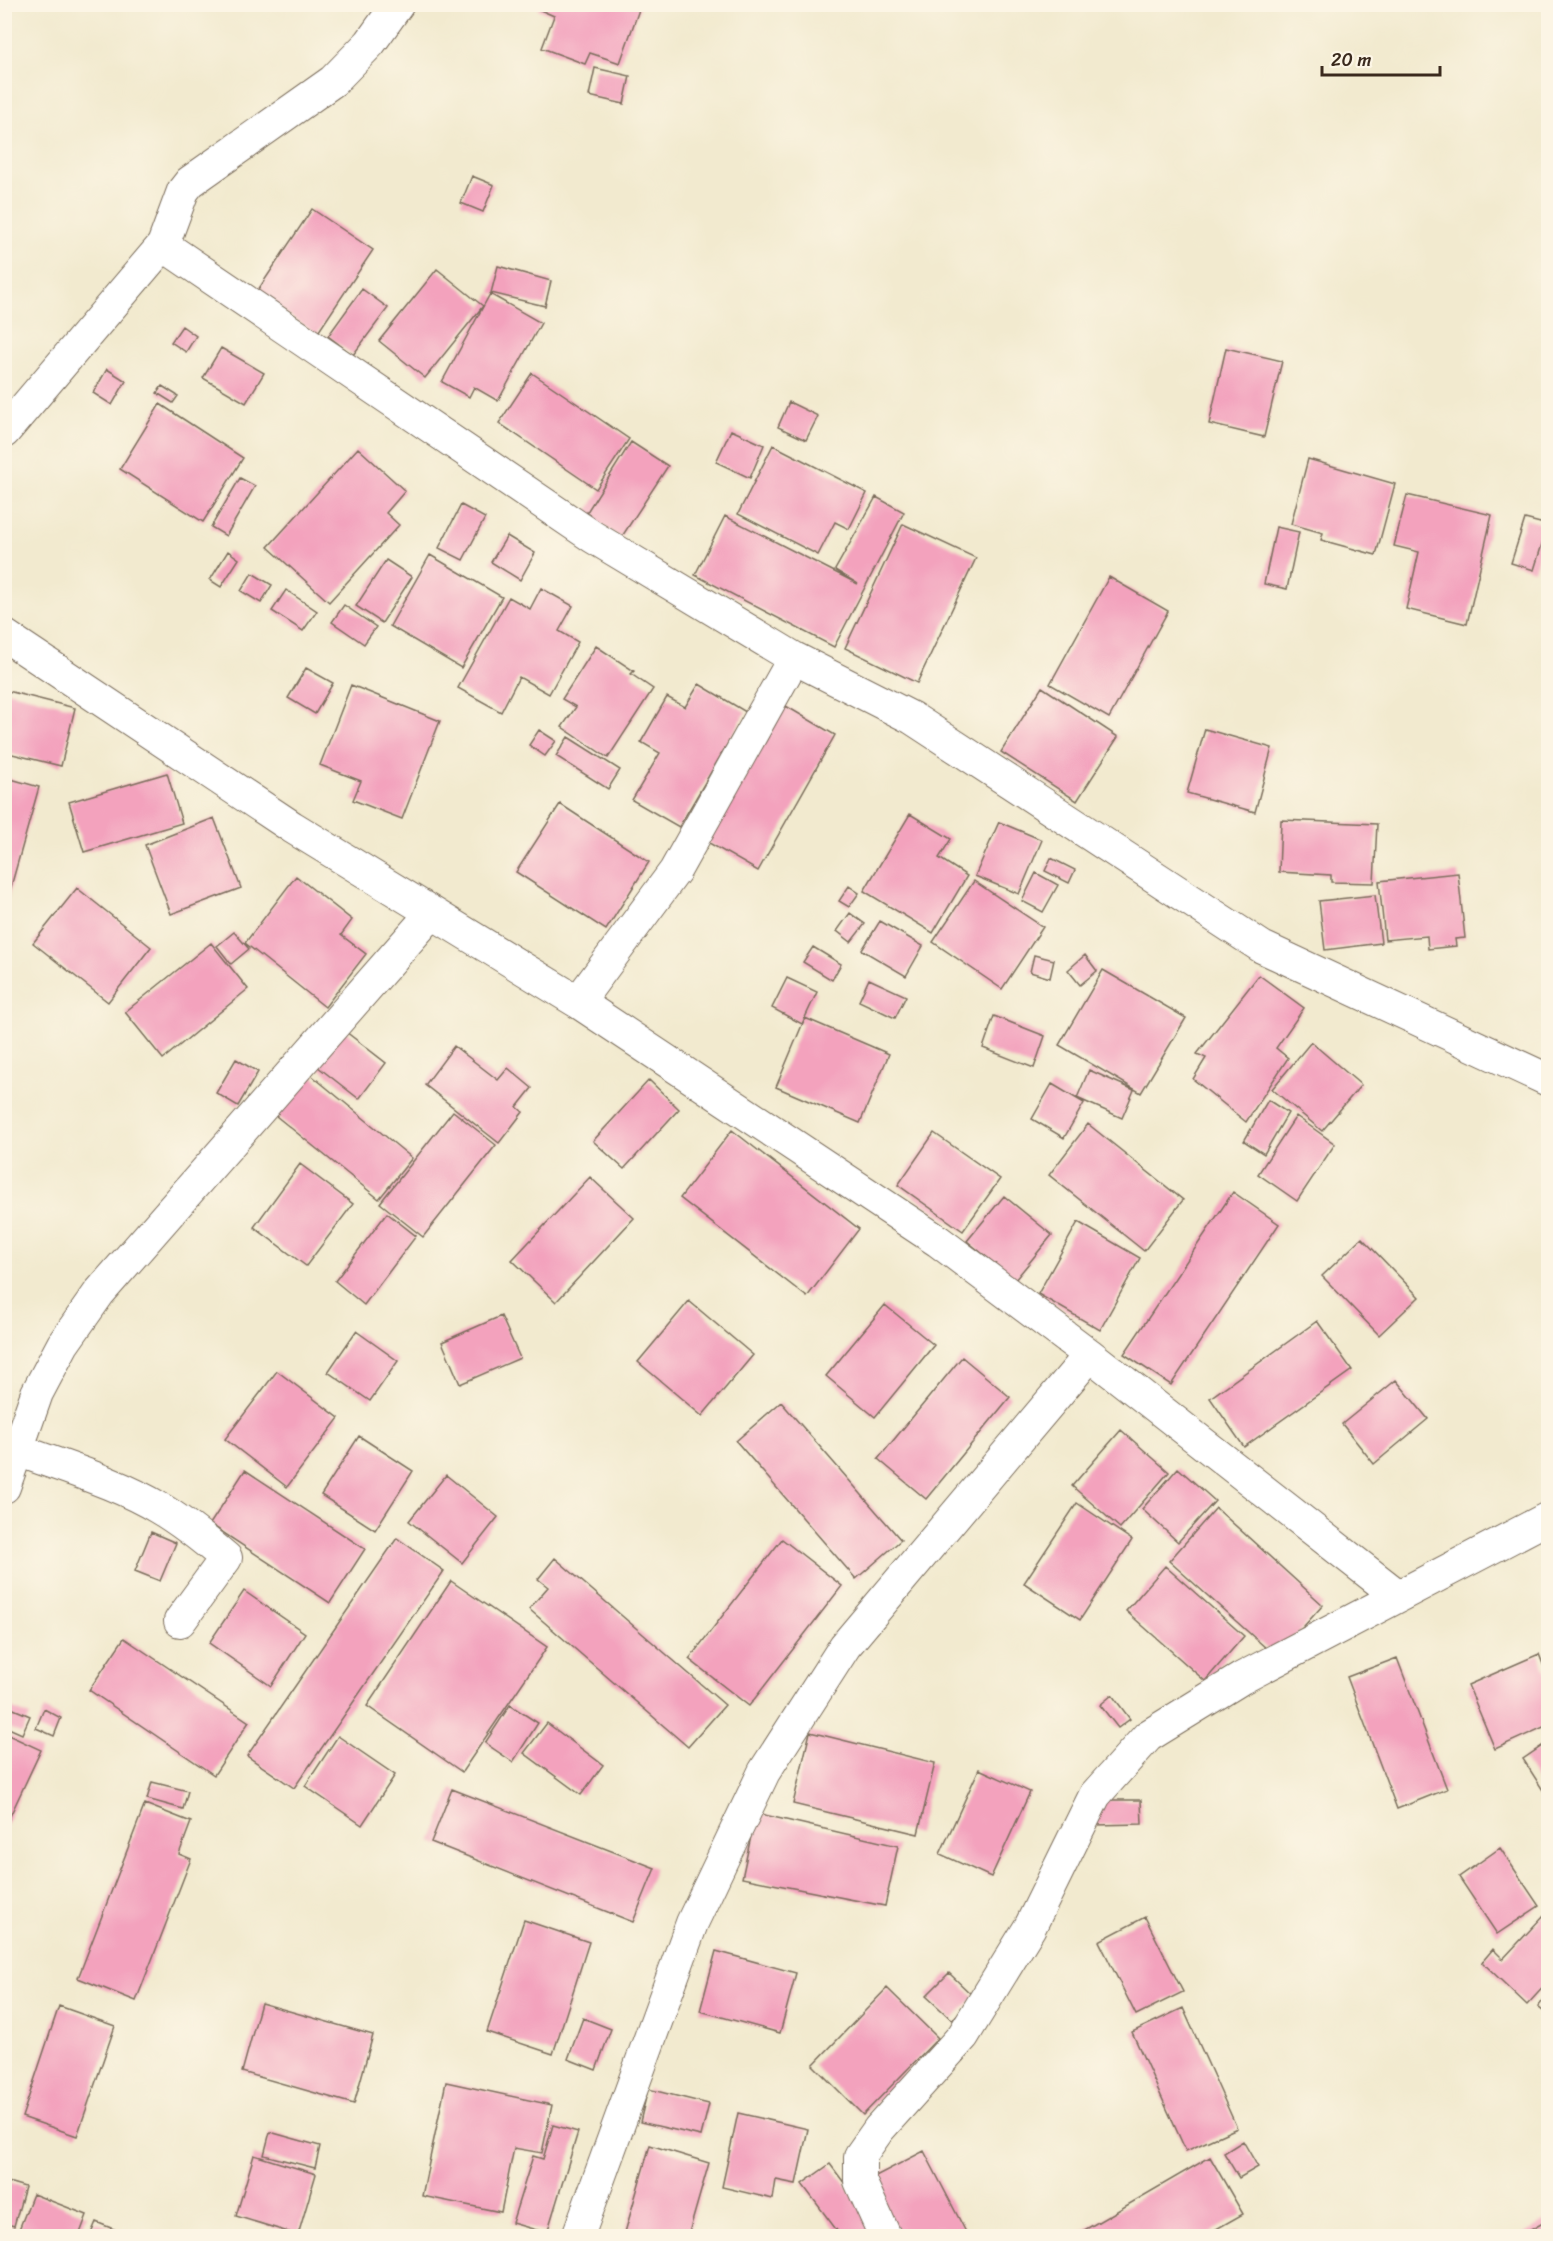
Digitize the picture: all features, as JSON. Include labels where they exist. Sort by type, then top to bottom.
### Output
[{"type":"street","points":[[4,432],[163,245],[183,191],[190,182],[333,81],[370,43],[398,4]]},
{"type":"street","points":[[163,245],[593,537],[794,658],[912,718],[1262,947],[1548,1080]]},
{"type":"street","points":[[4,635],[292,827],[578,1002],[938,1240],[1090,1355],[1397,1595]]},
{"type":"street","points":[[578,1002],[675,871],[794,658]]},
{"type":"street","points":[[4,1487],[37,1393],[63,1344],[99,1293],[432,913]]},
{"type":"street","points":[[578,2236],[692,1923],[764,1772],[845,1646],[1090,1355]]},
{"type":"street","points":[[18,1450],[103,1482],[158,1507],[199,1535],[226,1558],[180,1621]]},
{"type":"street","points":[[885,2236],[860,2181],[860,2156],[879,2128],[963,2036],[1030,1927],[1095,1795],[1148,1736],[1242,1678],[1548,1518]]},
{"type":"building","points":[[540,4],[641,4],[620,63],[590,53],[585,64],[542,48],[554,16],[538,9]]},
{"type":"building","points":[[595,68],[630,76],[624,104],[589,96]]},
{"type":"building","points":[[472,176],[494,185],[483,212],[461,203]]},
{"type":"building","points":[[312,209],[373,250],[317,334],[256,293]]},
{"type":"building","points":[[498,266],[551,281],[545,306],[491,293]]},
{"type":"building","points":[[437,269],[483,306],[425,378],[379,341]]},
{"type":"building","points":[[362,289],[388,308],[353,355],[328,336]]},
{"type":"building","points":[[490,294],[541,323],[498,401],[474,387],[469,397],[442,382]]},
{"type":"building","points":[[182,326],[196,336],[186,352],[171,342]]},
{"type":"building","points":[[221,348],[264,373],[246,403],[203,378]]},
{"type":"building","points":[[1226,348],[1282,361],[1264,437],[1209,424]]},
{"type":"building","points":[[107,369],[126,381],[112,405],[93,393]]},
{"type":"building","points":[[532,373],[629,439],[596,489],[499,423]]},
{"type":"building","points":[[162,386],[178,396],[173,403],[157,393]]},
{"type":"building","points":[[789,402],[818,416],[806,440],[778,427]]},
{"type":"building","points":[[160,404],[243,458],[203,522],[120,469]]},
{"type":"building","points":[[731,430],[764,445],[750,478],[716,462]]},
{"type":"building","points":[[631,442],[668,466],[621,538],[585,515]]},
{"type":"building","points":[[773,445],[867,493],[849,529],[835,522],[818,555],[738,514]]},
{"type":"building","points":[[358,448],[405,491],[386,513],[399,525],[329,602],[268,547]]},
{"type":"building","points":[[1308,459],[1395,484],[1376,555],[1321,540],[1323,533],[1291,524]]},
{"type":"building","points":[[240,478],[255,486],[226,536],[211,527]]},
{"type":"building","points":[[1407,495],[1492,515],[1467,624],[1406,609],[1419,552],[1394,546]]},
{"type":"building","points":[[876,497],[904,512],[834,647],[695,575],[725,516],[858,584],[835,570]]},
{"type":"building","points":[[461,505],[485,518],[463,560],[439,548]]},
{"type":"building","points":[[1525,519],[1548,525],[1534,570],[1511,563]]},
{"type":"building","points":[[903,524],[976,558],[917,683],[845,648]]},
{"type":"building","points":[[1276,527],[1299,532],[1287,589],[1264,584]]},
{"type":"building","points":[[507,536],[535,553],[520,580],[491,562]]},
{"type":"building","points":[[228,551],[239,559],[221,587],[210,580]]},
{"type":"building","points":[[430,555],[502,597],[461,668],[390,626]]},
{"type":"building","points":[[386,560],[412,577],[382,623],[356,606]]},
{"type":"building","points":[[252,573],[272,585],[261,603],[241,591]]},
{"type":"building","points":[[1109,577],[1168,611],[1109,718],[1050,684]]},
{"type":"building","points":[[541,588],[573,606],[559,631],[578,642],[549,694],[519,677],[501,712],[458,688],[509,597],[530,609]]},
{"type":"building","points":[[286,590],[317,611],[303,631],[272,611]]},
{"type":"building","points":[[344,605],[376,627],[364,644],[332,622]]},
{"type":"building","points":[[596,646],[634,671],[631,674],[653,689],[608,758],[562,727],[576,707],[562,699]]},
{"type":"building","points":[[306,668],[333,683],[315,714],[288,698]]},
{"type":"building","points":[[699,684],[746,712],[679,827],[632,800],[660,753],[641,742],[667,697],[685,707]]},
{"type":"building","points":[[351,685],[440,721],[402,819],[353,800],[361,781],[320,765]]},
{"type":"building","points":[[1042,687],[1118,737],[1077,801],[1001,752]]},
{"type":"building","points":[[4,690],[75,708],[61,766],[4,752]]},
{"type":"building","points":[[779,702],[835,735],[758,871],[702,839]]},
{"type":"building","points":[[1205,729],[1272,748],[1255,812],[1187,793]]},
{"type":"building","points":[[539,730],[556,741],[545,756],[529,745]]},
{"type":"building","points":[[568,737],[620,770],[608,789],[556,756]]},
{"type":"building","points":[[167,773],[182,823],[84,852],[69,802]]},
{"type":"building","points":[[4,777],[39,787],[5,908],[4,908]]},
{"type":"building","points":[[560,804],[649,862],[606,930],[516,872]]},
{"type":"building","points":[[910,814],[951,839],[939,858],[967,876],[933,933],[864,891]]},
{"type":"building","points":[[214,818],[241,888],[171,914],[145,845]]},
{"type":"building","points":[[1281,820],[1377,824],[1374,883],[1331,882],[1331,875],[1279,872]]},
{"type":"building","points":[[999,822],[1042,840],[1019,894],[975,876]]},
{"type":"building","points":[[1051,858],[1075,870],[1069,883],[1045,871]]},
{"type":"building","points":[[1036,873],[1058,885],[1043,912],[1022,901]]},
{"type":"building","points":[[1458,873],[1465,938],[1455,939],[1456,946],[1428,949],[1427,936],[1385,940],[1379,881]]},
{"type":"building","points":[[296,876],[352,920],[341,935],[366,954],[325,1007],[245,943]]},
{"type":"building","points":[[974,881],[1043,927],[1002,989],[933,942]]},
{"type":"building","points":[[849,886],[859,893],[849,907],[839,901]]},
{"type":"building","points":[[77,888],[151,947],[108,1002],[33,943]]},
{"type":"building","points":[[1375,895],[1381,943],[1325,950],[1319,901]]},
{"type":"building","points":[[850,913],[865,924],[851,942],[837,931]]},
{"type":"building","points":[[880,921],[923,946],[906,976],[862,950]]},
{"type":"building","points":[[234,932],[249,949],[231,964],[217,946]]},
{"type":"building","points":[[211,943],[248,989],[163,1059],[125,1012]]},
{"type":"building","points":[[813,947],[841,964],[832,980],[803,962]]},
{"type":"building","points":[[1034,955],[1054,960],[1050,978],[1030,972]]},
{"type":"building","points":[[1085,955],[1097,971],[1080,985],[1068,970]]},
{"type":"building","points":[[1103,970],[1186,1018],[1141,1093],[1059,1045]]},
{"type":"building","points":[[1259,975],[1304,1008],[1276,1048],[1288,1058],[1246,1122],[1193,1079],[1206,1058],[1197,1054]]},
{"type":"building","points":[[787,978],[817,992],[802,1024],[772,1008]]},
{"type":"building","points":[[869,979],[906,996],[895,1018],[859,1001]]},
{"type":"building","points":[[994,1016],[1045,1036],[1034,1068],[983,1048]]},
{"type":"building","points":[[805,1018],[889,1054],[860,1123],[776,1087]]},
{"type":"building","points":[[341,1028],[386,1063],[359,1099],[313,1063]]},
{"type":"building","points":[[1311,1042],[1361,1085],[1322,1131],[1272,1089]]},
{"type":"building","points":[[454,1046],[498,1080],[508,1068],[532,1088],[517,1107],[523,1112],[499,1143],[425,1085]]},
{"type":"building","points":[[236,1059],[258,1072],[238,1106],[216,1093]]},
{"type":"building","points":[[305,1070],[412,1158],[379,1199],[271,1112]]},
{"type":"building","points":[[1089,1070],[1134,1090],[1122,1118],[1077,1098]]},
{"type":"building","points":[[649,1080],[679,1109],[624,1169],[593,1141]]},
{"type":"building","points":[[1052,1084],[1084,1103],[1064,1138],[1032,1119]]},
{"type":"building","points":[[1268,1100],[1288,1113],[1264,1154],[1244,1141]]},
{"type":"building","points":[[453,1111],[496,1145],[423,1237],[380,1203]]},
{"type":"building","points":[[1296,1116],[1335,1144],[1297,1201],[1258,1174]]},
{"type":"building","points":[[1088,1124],[1183,1200],[1144,1251],[1049,1175]]},
{"type":"building","points":[[732,1130],[859,1229],[807,1297],[680,1198]]},
{"type":"building","points":[[934,1133],[1000,1179],[963,1231],[898,1185]]},
{"type":"building","points":[[300,1164],[353,1204],[306,1266],[254,1227]]},
{"type":"building","points":[[590,1177],[634,1218],[556,1302],[512,1260]]},
{"type":"building","points":[[1233,1192],[1279,1224],[1171,1385],[1124,1354]]},
{"type":"building","points":[[1004,1196],[1052,1235],[1015,1280],[967,1241]]},
{"type":"building","points":[[387,1213],[416,1236],[364,1305],[335,1281]]},
{"type":"building","points":[[1078,1222],[1140,1258],[1100,1330],[1038,1294]]},
{"type":"building","points":[[1362,1238],[1419,1297],[1379,1335],[1322,1276]]},
{"type":"building","points":[[689,1301],[753,1355],[702,1416],[638,1362]]},
{"type":"building","points":[[885,1305],[934,1345],[875,1417],[826,1376]]},
{"type":"building","points":[[501,1316],[520,1358],[460,1384],[442,1342]]},
{"type":"building","points":[[1317,1321],[1352,1370],[1244,1447],[1210,1398]]},
{"type":"building","points":[[356,1331],[398,1361],[370,1401],[328,1372]]},
{"type":"building","points":[[962,1357],[1010,1397],[926,1499],[878,1459]]},
{"type":"building","points":[[277,1371],[339,1418],[287,1487],[225,1439]]},
{"type":"building","points":[[1396,1380],[1428,1419],[1374,1464],[1342,1424]]},
{"type":"building","points":[[781,1402],[901,1540],[856,1579],[736,1441]]},
{"type":"building","points":[[1121,1430],[1169,1472],[1120,1528],[1072,1486]]},
{"type":"building","points":[[359,1436],[413,1471],[375,1530],[321,1495]]},
{"type":"building","points":[[1178,1468],[1215,1501],[1178,1542],[1142,1509]]},
{"type":"building","points":[[245,1470],[365,1549],[330,1603],[210,1524]]},
{"type":"building","points":[[446,1475],[498,1517],[462,1563],[409,1521]]},
{"type":"building","points":[[1077,1503],[1132,1540],[1080,1620],[1024,1583]]},
{"type":"building","points":[[1216,1508],[1323,1605],[1276,1657],[1169,1561]]},
{"type":"building","points":[[151,1532],[176,1543],[160,1581],[135,1571]]},
{"type":"building","points":[[397,1538],[444,1571],[294,1788],[247,1756]]},
{"type":"building","points":[[782,1539],[842,1586],[749,1706],[689,1659]]},
{"type":"building","points":[[555,1558],[725,1705],[688,1747],[529,1609],[548,1587],[538,1579]]},
{"type":"building","points":[[1165,1566],[1244,1636],[1205,1681],[1126,1611]]},
{"type":"building","points":[[451,1581],[547,1647],[462,1772],[367,1706]]},
{"type":"building","points":[[244,1591],[305,1633],[271,1686],[209,1643]]},
{"type":"building","points":[[124,1638],[249,1722],[214,1775],[89,1690]]},
{"type":"building","points":[[1539,1654],[1548,1677],[1548,1725],[1495,1749],[1468,1685]]},
{"type":"building","points":[[1397,1658],[1447,1789],[1397,1809],[1347,1677]]},
{"type":"building","points":[[1112,1695],[1130,1719],[1118,1728],[1100,1705]]},
{"type":"building","points":[[4,1705],[30,1716],[22,1734],[4,1726]]},
{"type":"building","points":[[510,1705],[538,1723],[513,1762],[485,1743]]},
{"type":"building","points":[[44,1709],[61,1718],[54,1736],[36,1728]]},
{"type":"building","points":[[547,1723],[603,1765],[581,1795],[524,1753]]},
{"type":"building","points":[[810,1732],[935,1763],[918,1834],[793,1804]]},
{"type":"building","points":[[4,1733],[41,1750],[4,1829]]},
{"type":"building","points":[[338,1736],[395,1775],[362,1825],[305,1786]]},
{"type":"building","points":[[1548,1742],[1548,1798],[1523,1759]]},
{"type":"building","points":[[979,1769],[1030,1792],[991,1877],[940,1854]]},
{"type":"building","points":[[152,1782],[188,1791],[183,1809],[147,1799]]},
{"type":"building","points":[[452,1789],[655,1868],[633,1922],[431,1842]]},
{"type":"building","points":[[1094,1800],[1141,1800],[1142,1824],[1095,1825]]},
{"type":"building","points":[[145,1804],[191,1822],[179,1854],[191,1859],[136,2001],[78,1978]]},
{"type":"building","points":[[756,1813],[898,1846],[885,1906],[742,1878]]},
{"type":"building","points":[[1500,1848],[1539,1906],[1497,1934],[1459,1877]]},
{"type":"building","points":[[1544,1915],[1548,1919],[1548,1982],[1527,2005],[1482,1962],[1493,1949],[1503,1959]]},
{"type":"building","points":[[1145,1917],[1183,1992],[1136,2015],[1099,1941]]},
{"type":"building","points":[[524,1920],[589,1942],[553,2054],[487,2032]]},
{"type":"building","points":[[716,1951],[796,1973],[780,2033],[700,2011]]},
{"type":"building","points":[[949,1973],[974,1997],[952,2020],[926,1996]]},
{"type":"building","points":[[887,1988],[938,2038],[863,2115],[813,2065]]},
{"type":"building","points":[[1548,1994],[1548,2015],[1538,2007]]},
{"type":"building","points":[[261,2003],[373,2035],[354,2104],[242,2072]]},
{"type":"building","points":[[59,2006],[115,2026],[77,2136],[22,2117]]},
{"type":"building","points":[[1183,2008],[1237,2128],[1186,2151],[1132,2032]]},
{"type":"building","points":[[583,2018],[611,2029],[596,2070],[568,2059]]},
{"type":"building","points":[[446,2082],[552,2105],[542,2153],[514,2148],[501,2212],[422,2196]]},
{"type":"building","points":[[648,2089],[709,2104],[701,2136],[640,2122]]},
{"type":"building","points":[[738,2113],[808,2129],[796,2184],[776,2180],[773,2199],[722,2187]]},
{"type":"building","points":[[553,2125],[578,2132],[547,2233],[512,2223],[533,2156],[543,2159]]},
{"type":"building","points":[[270,2132],[320,2146],[315,2168],[264,2155]]},
{"type":"building","points":[[1243,2141],[1258,2167],[1239,2178],[1224,2153]]},
{"type":"building","points":[[650,2145],[709,2163],[688,2236],[624,2236]]},
{"type":"building","points":[[924,2151],[968,2236],[892,2236],[864,2182]]},
{"type":"building","points":[[254,2155],[316,2174],[298,2235],[236,2216]]},
{"type":"building","points":[[1210,2157],[1243,2214],[1204,2236],[1074,2236]]},
{"type":"building","points":[[830,2164],[878,2228],[866,2236],[841,2236],[802,2184]]},
{"type":"building","points":[[8,2182],[25,2187],[14,2226],[4,2223],[4,2193]]},
{"type":"building","points":[[33,2194],[87,2215],[79,2236],[29,2236],[18,2232]]},
{"type":"building","points":[[1548,2220],[1548,2236],[1520,2236]]},
{"type":"building","points":[[96,2222],[126,2234],[125,2236],[90,2236]]},
{"type":"building","points":[[1238,2230],[1241,2236],[1225,2236]]}]
